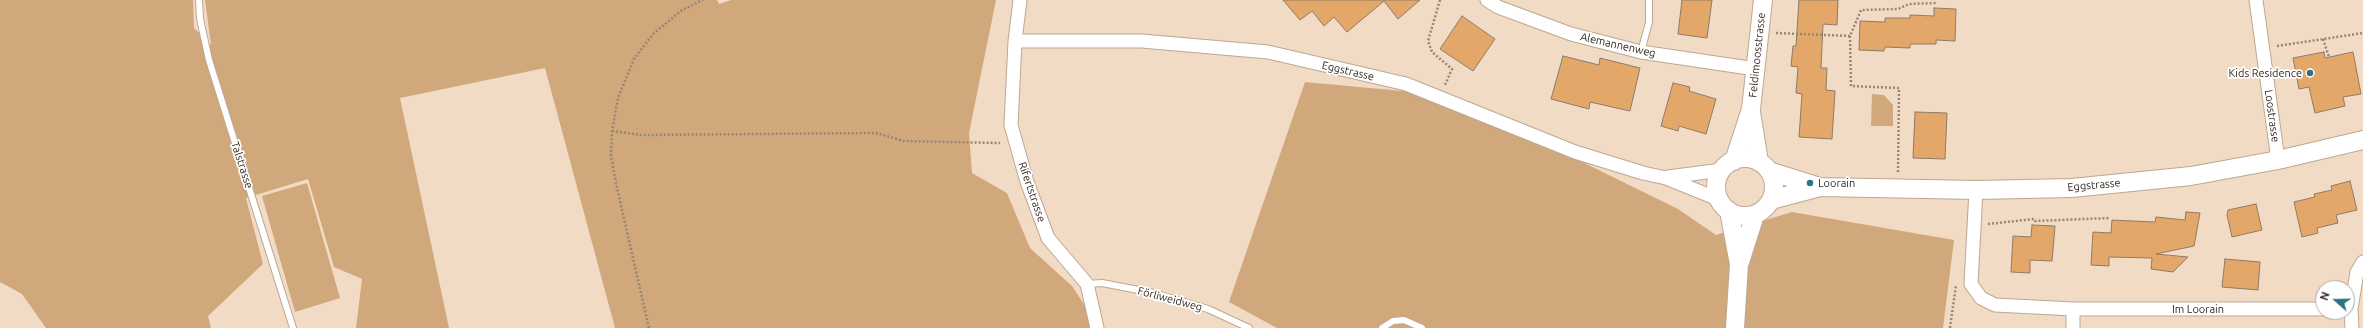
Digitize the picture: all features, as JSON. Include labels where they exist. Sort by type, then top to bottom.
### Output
[{"type":"main road","name":"Feldimoosstrasse","points":[[1728,166],[1751,109],[1763,0]]},
{"type":"main road","name":"Feldimoosstrasse","points":[[1751,109],[1764,167]]},
{"type":"main road","name":"Eggstrasse","points":[[1764,167],[1820,186],[1976,190],[2072,188],[2190,176],[2278,160],[2363,140]]},
{"type":"main road","points":[[1723,205],[1741,216],[1755,214],[1767,206],[1771,200],[1774,185],[1764,167],[1747,159],[1728,166],[1717,181],[1723,205],[1739,264]]},
{"type":"main road","name":"Eggstrasse","points":[[1771,200],[1820,186]]},
{"type":"main road","points":[[1735,328],[1739,264],[1755,214]]},
{"type":"street","name":"Rifertstrasse","points":[[1020,0],[1015,41],[1011,125],[1027,182],[1048,238],[1087,284],[1097,328]]},
{"type":"street","name":"Alemannenweg","points":[[1487,0],[1498,7],[1571,34],[1641,52],[1756,69]]},
{"type":"street","name":"Loostrasse","points":[[2256,0],[2278,160]]},
{"type":"street","name":"Eggstrasse","points":[[1015,41],[1142,41],[1268,52],[1406,84],[1575,152],[1643,173],[1666,178],[1723,205]]},
{"type":"street","name":"Eggstrasse","points":[[1666,178],[1728,166]]},
{"type":"street","name":"Im Loorain","points":[[1976,190],[1971,284],[1981,298],[1995,304],[2073,309],[2315,309]]},
{"type":"street","points":[[2355,281],[2357,272],[2363,262]]},
{"type":"street","points":[[2073,309],[2073,328]]},
{"type":"lane","name":"Talstrasse","points":[[199,0],[200,19],[209,60],[293,328]]},
{"type":"lane","points":[[1641,52],[1649,22],[1649,0]]},
{"type":"lane","name":"Förliweidweg","points":[[1087,284],[1102,283],[1154,293],[1208,309],[1249,328]]},
{"type":"lane","points":[[1382,328],[1393,321],[1404,320],[1422,328]]},
{"type":"path","points":[[649,328],[617,188],[611,156],[612,131],[618,98],[634,59],[653,34],[682,10],[703,0]]},
{"type":"path","points":[[1439,97],[1452,69],[1432,52],[1428,41],[1440,0]]},
{"type":"path","points":[[1898,188],[1899,88],[1851,86],[1850,36],[1861,10],[1898,9],[1909,4],[1936,4]]},
{"type":"path","points":[[1760,33],[1850,36]]},
{"type":"path","points":[[2263,49],[2363,33]]},
{"type":"path","points":[[2323,39],[2329,57]]},
{"type":"path","points":[[612,131],[642,135],[876,133],[904,141],[1000,142]]},
{"type":"path","points":[[1974,226],[2034,219],[2035,221],[2110,218]]},
{"type":"path","points":[[1950,328],[1956,278],[1971,262]]},
{"type":"shaded area","points":[[0,0],[193,0],[194,28],[211,45],[205,0],[717,0],[719,4],[731,0],[996,0],[969,133],[972,173],[1007,193],[1030,248],[1072,286],[1085,306],[1090,328],[615,328],[545,68],[400,98],[449,328],[356,328],[362,279],[334,267],[308,179],[246,198],[263,264],[208,316],[211,328],[46,328],[22,294],[0,282]]},
{"type":"shaded area","points":[[1305,82],[1446,95],[1678,209],[1716,235],[1792,212],[1954,240],[1943,328],[1277,328],[1229,302]]},
{"type":"shaded area","points":[[1872,94],[1884,95],[1893,105],[1893,126],[1871,126]]},
{"type":"shaded area","points":[[307,183],[340,298],[295,312],[262,196]]},
{"type":"building","points":[[1283,0],[1420,0],[1398,19],[1384,1],[1347,32],[1334,17],[1324,26],[1312,11],[1300,20]]},
{"type":"building","points":[[1682,0],[1712,0],[1707,38],[1678,34]]},
{"type":"building","points":[[1799,0],[1838,0],[1837,25],[1823,24],[1821,68],[1827,68],[1826,90],[1835,91],[1832,139],[1799,137],[1802,94],[1796,93],[1798,67],[1791,66],[1793,46],[1796,46]]},
{"type":"building","points":[[1934,8],[1956,9],[1955,41],[1936,40],[1936,44],[1910,44],[1910,48],[1885,47],[1884,51],[1859,50],[1860,21],[1885,22],[1885,18],[1910,18],[1910,15],[1934,16]]},
{"type":"building","points":[[1462,16],[1495,39],[1473,71],[1440,49]]},
{"type":"building","points":[[2324,52],[2325,58],[2353,52],[2361,94],[2343,97],[2345,106],[2315,113],[2309,87],[2299,89],[2293,58]]},
{"type":"building","points":[[1563,56],[1599,65],[1600,58],[1640,68],[1630,111],[1590,102],[1589,109],[1551,99]]},
{"type":"building","points":[[1673,83],[1690,87],[1689,91],[1716,99],[1706,134],[1679,126],[1678,131],[1661,126]]},
{"type":"building","points":[[1915,112],[1947,113],[1945,159],[1913,158]]},
{"type":"building","points":[[2350,181],[2357,210],[2336,215],[2338,223],[2317,228],[2318,233],[2302,237],[2294,202],[2315,197],[2314,194],[2332,190],[2331,186]]},
{"type":"building","points":[[2256,204],[2262,230],[2232,237],[2227,215],[2228,210]]},
{"type":"building","points":[[2186,212],[2200,213],[2194,246],[2156,254],[2188,257],[2173,272],[2151,269],[2152,258],[2109,257],[2109,266],[2091,265],[2093,232],[2111,233],[2112,220],[2155,222],[2156,217],[2185,220]]},
{"type":"building","points":[[2032,225],[2055,226],[2052,261],[2030,260],[2030,273],[2011,272],[2013,236],[2031,237]]},
{"type":"building","points":[[2225,259],[2260,262],[2258,290],[2222,287]]},
{"type":"place","name":"Kids Residence","points":[[2310,73]]},
{"type":"place","name":"Loorain","points":[[1810,183]]}]
